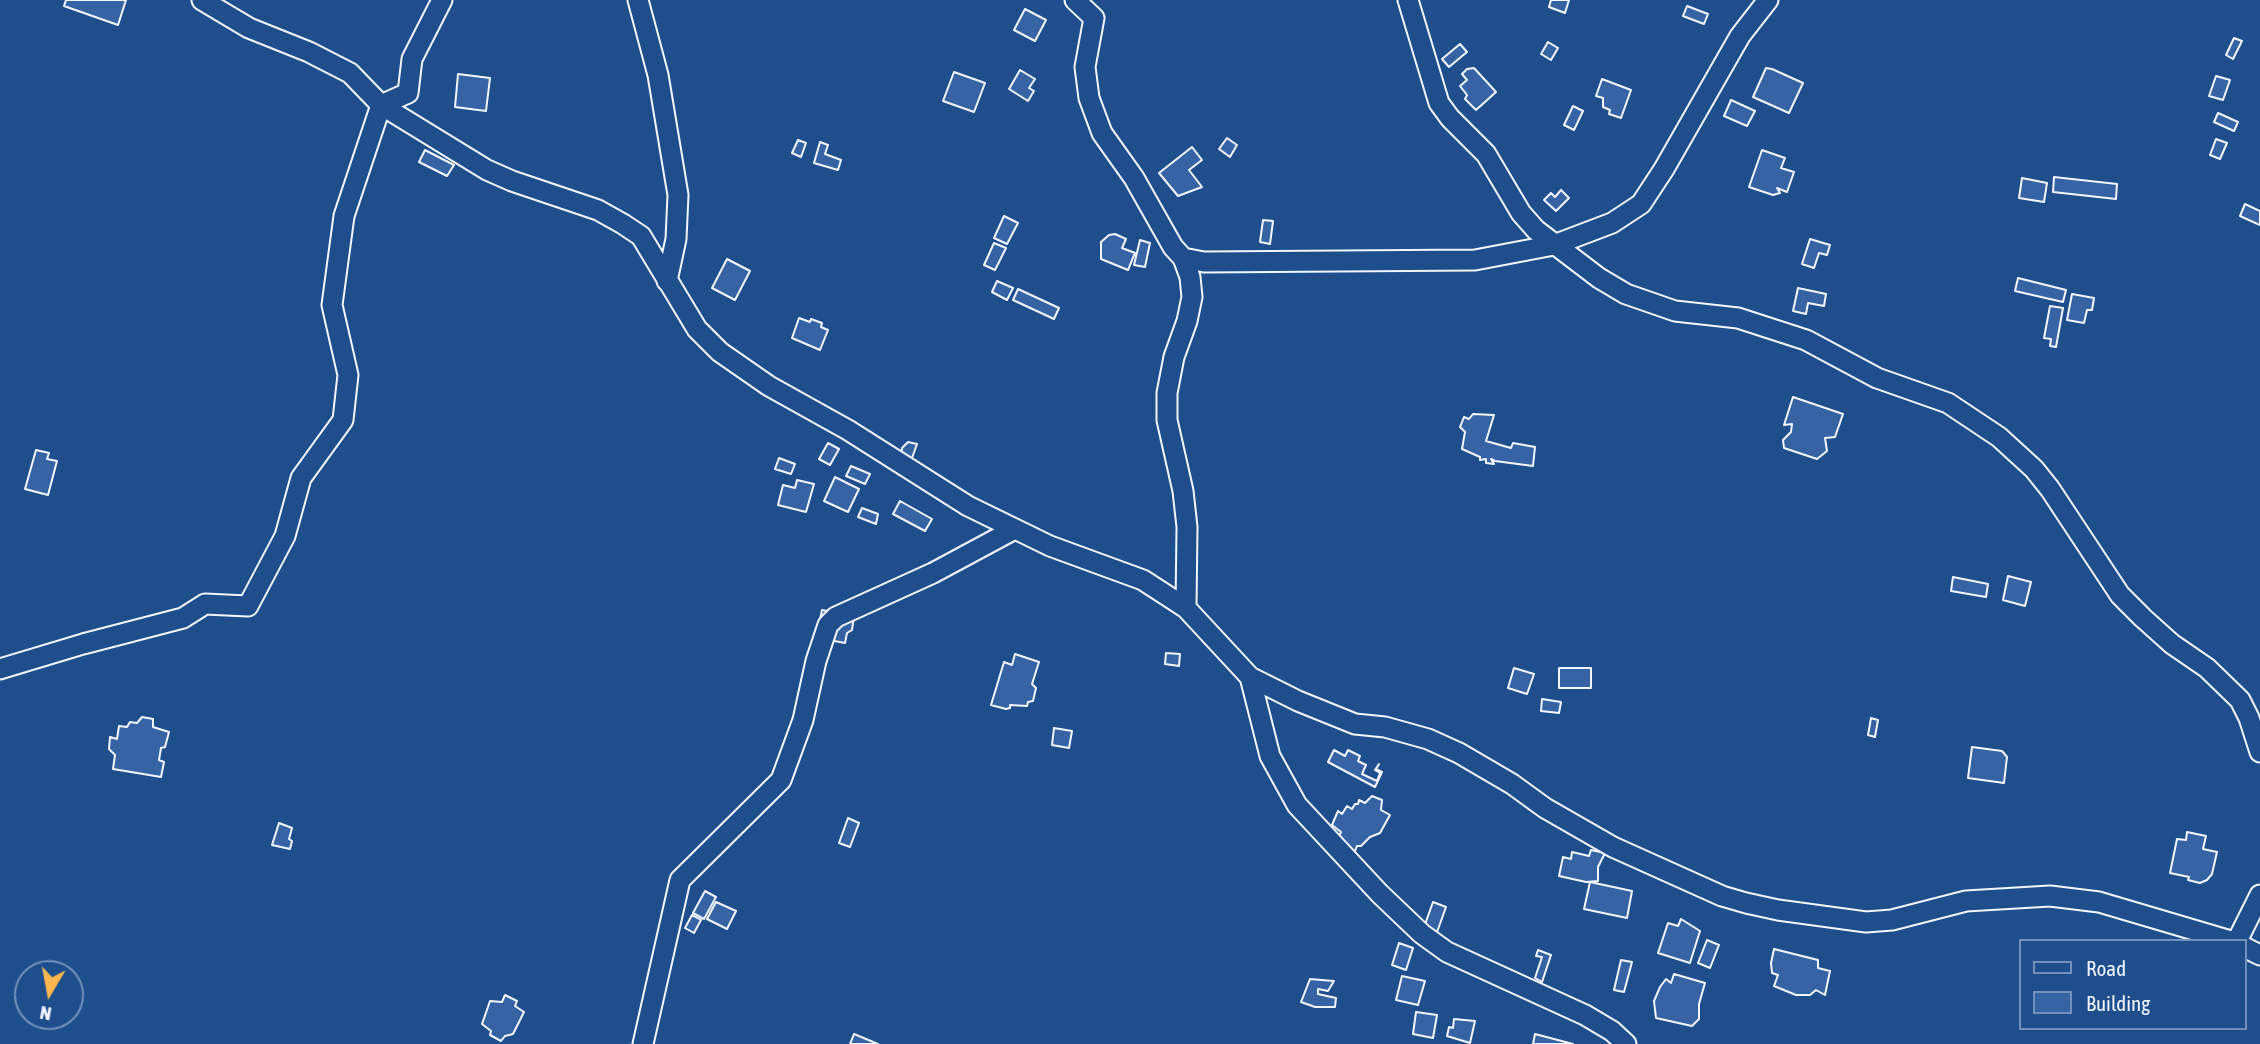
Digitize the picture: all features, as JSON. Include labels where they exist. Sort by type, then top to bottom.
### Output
[{"type":"street","points":[[202,0],[249,27],[309,52],[350,73],[381,105],[487,170],[598,210],[623,224],[640,236],[696,329],[720,352],[769,386],[848,430],[968,506],[1050,546],[1143,580],[1186,608],[1250,677],[1297,701],[1355,724],[1385,727],[1428,739],[1512,785],[1545,808],[1613,847],[1723,896],[1746,903],[1778,911],[1866,922],[1892,920],[1966,901],[2050,896],[2099,902],[2224,939]]},
{"type":"street","points":[[0,669],[183,618],[205,604],[247,606],[285,536],[301,478],[343,419],[348,375],[332,305],[344,216],[381,105],[408,93],[412,59],[442,0]]},
{"type":"street","points":[[638,0],[659,75],[678,195],[676,239],[667,281]]},
{"type":"street","points":[[1075,0],[1094,18],[1085,67],[1092,110],[1102,133],[1134,178],[1173,247],[1183,257],[1190,277],[1192,297],[1167,393],[1167,420],[1183,491],[1187,527],[1186,608]]},
{"type":"street","points":[[1408,0],[1439,103],[1486,154],[1521,213],[1536,230],[1599,278],[1626,293],[1675,311],[1738,318],[1807,340],[1877,378],[1948,403],[1999,437],[2034,468],[2120,594],[2172,644],[2207,668],[2240,700],[2260,752]]},
{"type":"street","points":[[1183,257],[1204,262],[1475,260],[1554,245],[1612,223],[1641,204],[1740,36],[1768,0]]},
{"type":"street","points":[[643,1044],[680,880],[781,780],[803,720],[816,662],[828,625],[836,617],[933,573],[1013,530]]},
{"type":"street","points":[[1250,677],[1270,756],[1297,805],[1380,894],[1422,934],[1447,952],[1585,1015],[1612,1031],[1626,1044]]},
{"type":"street","points":[[2238,939],[2260,895]]},
{"type":"building","points":[[66,0],[126,0],[118,25],[64,6]]},
{"type":"building","points":[[1551,0],[1569,0],[1565,13],[1549,7]]},
{"type":"building","points":[[1687,6],[1708,14],[1704,24],[1683,16]]},
{"type":"building","points":[[1025,9],[1046,20],[1035,41],[1014,30]]},
{"type":"building","points":[[2234,38],[2242,41],[2233,59],[2226,55]]},
{"type":"building","points":[[1548,42],[1558,48],[1551,60],[1541,54]]},
{"type":"building","points":[[1460,44],[1467,52],[1449,67],[1442,59]]},
{"type":"building","points":[[1474,68],[1496,92],[1476,110],[1465,99],[1467,95],[1460,86],[1467,80],[1462,74],[1467,69]]},
{"type":"building","points":[[1766,68],[1803,83],[1789,113],[1753,97]]},
{"type":"building","points":[[1020,70],[1035,79],[1029,88],[1034,91],[1028,101],[1009,89]]},
{"type":"building","points":[[954,72],[985,83],[974,112],[943,101]]},
{"type":"building","points":[[458,74],[490,78],[486,111],[455,107]]},
{"type":"building","points":[[2216,76],[2230,80],[2223,100],[2209,96]]},
{"type":"building","points":[[1602,79],[1631,90],[1621,118],[1609,114],[1610,110],[1603,107],[1603,98],[1596,96]]},
{"type":"building","points":[[1731,100],[1755,111],[1747,126],[1724,116]]},
{"type":"building","points":[[1573,106],[1583,111],[1574,130],[1564,125]]},
{"type":"building","points":[[2218,113],[2238,122],[2234,131],[2214,122]]},
{"type":"building","points":[[1227,138],[1237,145],[1230,157],[1219,149]]},
{"type":"building","points":[[2216,139],[2227,143],[2220,159],[2210,155]]},
{"type":"building","points":[[798,140],[806,143],[801,157],[792,153]]},
{"type":"building","points":[[820,142],[828,145],[825,154],[841,160],[838,170],[814,163]]},
{"type":"building","points":[[1192,147],[1202,160],[1189,170],[1202,187],[1178,196],[1159,173]]},
{"type":"building","points":[[425,150],[454,165],[447,176],[419,162]]},
{"type":"building","points":[[1762,150],[1785,158],[1781,168],[1794,172],[1787,192],[1777,188],[1780,193],[1773,195],[1749,187]]},
{"type":"building","points":[[2054,177],[2117,184],[2116,199],[2053,192]]},
{"type":"building","points":[[2022,178],[2047,183],[2044,202],[2019,198]]},
{"type":"building","points":[[1561,190],[1569,198],[1556,211],[1544,200],[1551,193],[1555,197]]},
{"type":"building","points":[[2245,204],[2260,211],[2260,225],[2240,216]]},
{"type":"building","points":[[1004,216],[1018,223],[1007,244],[994,238]]},
{"type":"building","points":[[1263,220],[1273,221],[1270,244],[1260,242]]},
{"type":"building","points":[[1115,234],[1126,239],[1122,248],[1135,253],[1128,270],[1101,259],[1101,242],[1109,235]]},
{"type":"building","points":[[1810,239],[1830,245],[1827,255],[1819,253],[1814,268],[1802,264]]},
{"type":"building","points":[[1140,240],[1150,243],[1145,267],[1134,265]]},
{"type":"building","points":[[994,243],[1006,248],[995,270],[984,265]]},
{"type":"building","points":[[727,259],[750,271],[735,300],[712,288]]},
{"type":"building","points":[[2018,278],[2066,290],[2063,302],[2015,291]]},
{"type":"building","points":[[997,281],[1013,288],[1007,300],[992,292]]},
{"type":"building","points":[[1798,288],[1826,294],[1824,306],[1808,303],[1806,314],[1793,311]]},
{"type":"building","points":[[1018,289],[1059,308],[1054,319],[1013,300]]},
{"type":"building","points":[[2072,294],[2094,298],[2092,310],[2087,310],[2084,323],[2067,320]]},
{"type":"building","points":[[2050,306],[2063,308],[2056,347],[2050,346],[2051,339],[2044,338]]},
{"type":"building","points":[[799,318],[822,323],[821,327],[828,330],[820,350],[792,338]]},
{"type":"building","points":[[1793,397],[1843,414],[1835,437],[1825,438],[1827,451],[1817,459],[1784,448],[1783,440],[1791,432],[1792,424],[1784,425]]},
{"type":"building","points":[[1473,414],[1494,415],[1486,441],[1511,448],[1513,443],[1535,447],[1533,466],[1491,459],[1494,464],[1486,463],[1486,459],[1480,460],[1480,457],[1462,449],[1465,432],[1460,427],[1464,417],[1469,419]]},
{"type":"building","points":[[908,442],[917,444],[912,458],[901,457],[902,448]]},
{"type":"building","points":[[828,443],[839,449],[830,465],[819,459]]},
{"type":"building","points":[[36,450],[49,453],[47,459],[57,461],[48,495],[25,489]]},
{"type":"building","points":[[779,458],[795,464],[791,474],[775,469]]},
{"type":"building","points":[[851,466],[870,474],[865,484],[846,476]]},
{"type":"building","points":[[835,477],[859,489],[848,512],[824,501]]},
{"type":"building","points":[[797,480],[814,484],[806,512],[778,505],[783,485],[795,488]]},
{"type":"building","points":[[900,501],[932,519],[925,531],[893,514]]},
{"type":"building","points":[[862,508],[878,514],[876,524],[858,517]]},
{"type":"building","points":[[2008,576],[2031,582],[2025,606],[2003,600]]},
{"type":"building","points":[[1953,577],[1988,584],[1986,597],[1951,591]]},
{"type":"building","points":[[822,610],[854,616],[852,630],[847,633],[845,643],[829,640],[815,644]]},
{"type":"building","points":[[1166,653],[1180,654],[1179,666],[1165,664]]},
{"type":"building","points":[[1015,654],[1039,662],[1032,684],[1036,688],[1033,701],[1028,702],[1027,706],[1010,705],[1010,708],[1006,709],[991,705],[1004,662],[1012,665]]},
{"type":"building","points":[[1514,668],[1534,674],[1527,694],[1508,688]]},
{"type":"building","points":[[1559,668],[1591,668],[1591,688],[1559,688]]},
{"type":"building","points":[[1542,699],[1561,702],[1559,713],[1541,711]]},
{"type":"building","points":[[142,717],[153,719],[153,727],[169,732],[165,747],[161,748],[159,760],[164,762],[161,777],[113,769],[115,755],[109,749],[110,737],[117,739],[119,726],[127,727],[130,722],[137,723]]},
{"type":"building","points":[[1871,718],[1878,720],[1875,737],[1868,735]]},
{"type":"building","points":[[1054,728],[1072,731],[1069,748],[1052,745]]},
{"type":"building","points":[[1972,747],[2002,751],[2007,757],[2004,783],[1968,778]]},
{"type":"building","points":[[1334,750],[1345,756],[1348,750],[1360,756],[1358,761],[1366,765],[1362,774],[1377,781],[1380,773],[1375,770],[1379,764],[1376,769],[1382,772],[1375,787],[1328,762]]},
{"type":"building","points":[[1372,796],[1382,800],[1381,810],[1390,815],[1380,833],[1357,846],[1355,851],[1336,843],[1341,832],[1332,825],[1338,811],[1342,814],[1347,806],[1352,809],[1359,800],[1365,803]]},
{"type":"building","points":[[848,818],[859,823],[850,847],[839,843]]},
{"type":"building","points":[[279,823],[292,828],[290,849],[272,845]]},
{"type":"building","points":[[2187,832],[2206,836],[2203,849],[2217,852],[2212,874],[2200,883],[2188,880],[2189,877],[2170,873],[2177,839],[2186,840]]},
{"type":"building","points":[[1591,850],[1605,853],[1598,867],[1598,881],[1586,882],[1559,876],[1563,857],[1571,859],[1572,852],[1589,856]]},
{"type":"building","points":[[1590,882],[1632,891],[1627,918],[1584,909]]},
{"type":"building","points":[[705,891],[716,897],[704,919],[693,913]]},
{"type":"building","points":[[716,902],[736,911],[727,929],[707,919]]},
{"type":"building","points":[[1433,902],[1446,907],[1436,935],[1423,930]]},
{"type":"building","points":[[692,915],[701,920],[694,933],[685,928]]},
{"type":"building","points":[[1681,919],[1700,931],[1690,963],[1658,953],[1668,923],[1678,926]]},
{"type":"building","points":[[1707,940],[1719,945],[1710,968],[1698,963]]},
{"type":"building","points":[[1399,943],[1413,948],[1406,970],[1392,965]]},
{"type":"building","points":[[1774,949],[1818,960],[1818,968],[1830,971],[1825,995],[1816,990],[1810,995],[1796,995],[1774,986],[1778,975],[1772,973]]},
{"type":"building","points":[[1538,950],[1551,955],[1542,982],[1535,978],[1542,957],[1536,956]]},
{"type":"building","points":[[1621,960],[1632,962],[1624,992],[1614,990]]},
{"type":"building","points":[[1674,974],[1705,983],[1699,1004],[1699,1019],[1692,1026],[1656,1018],[1654,1001],[1660,987],[1666,979],[1671,983]]},
{"type":"building","points":[[1402,976],[1425,981],[1418,1005],[1396,1000]]},
{"type":"building","points":[[1310,979],[1334,981],[1328,991],[1318,989],[1318,994],[1336,998],[1335,1007],[1315,1007],[1301,1002]]},
{"type":"building","points":[[505,995],[517,1001],[515,1006],[524,1012],[513,1034],[505,1036],[501,1041],[490,1035],[491,1031],[482,1024],[490,1001],[502,1002]]},
{"type":"building","points":[[1416,1012],[1437,1015],[1433,1038],[1413,1034]]},
{"type":"building","points":[[1454,1019],[1475,1021],[1470,1043],[1447,1036],[1449,1027],[1453,1028]]},
{"type":"building","points":[[854,1034],[878,1044],[850,1044]]},
{"type":"building","points":[[1535,1034],[1573,1044],[1533,1044]]}]
